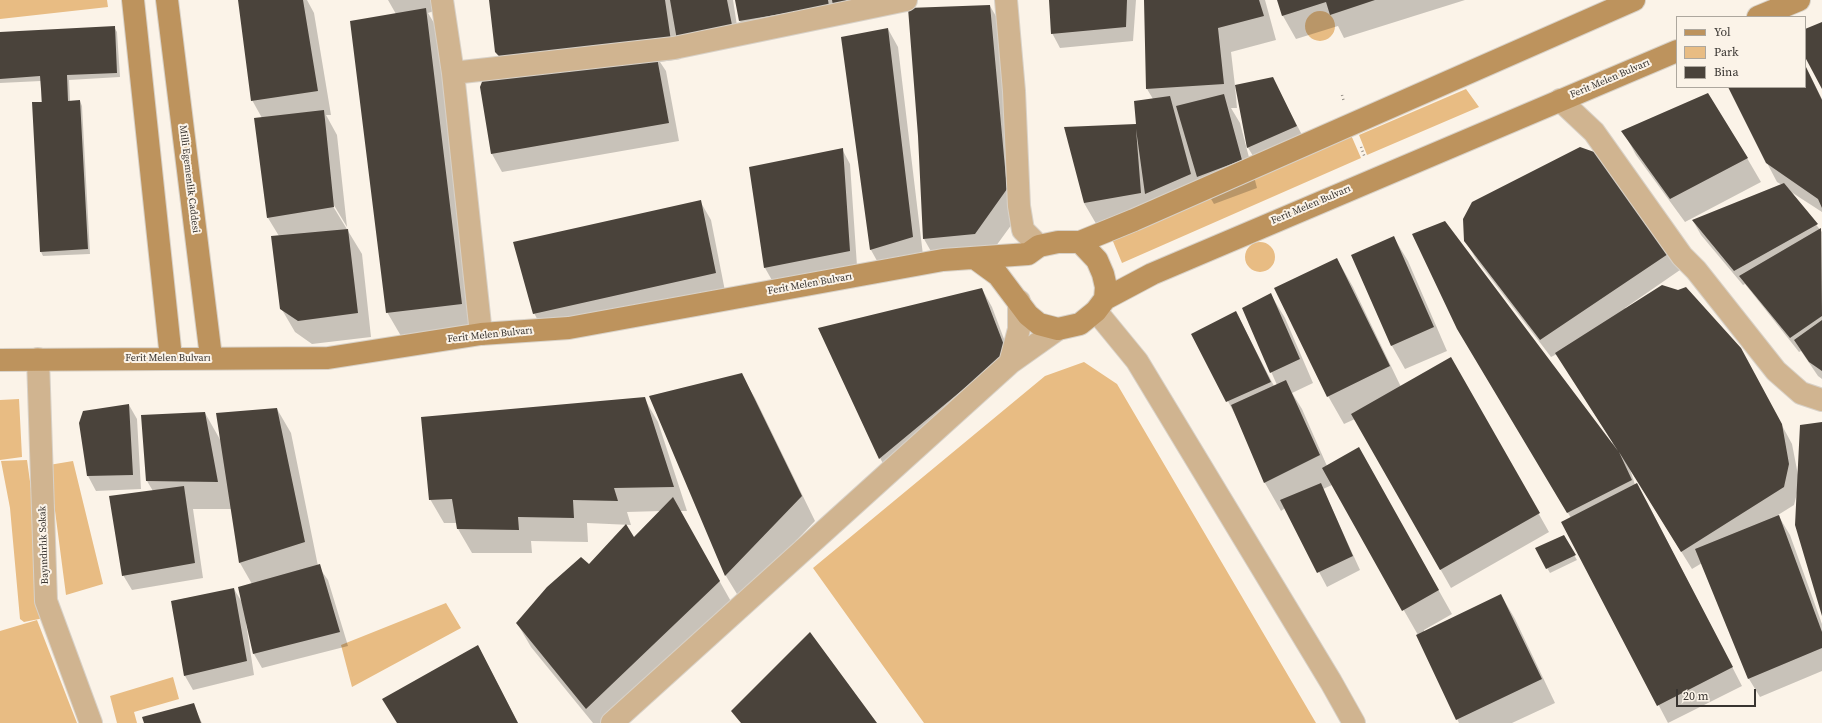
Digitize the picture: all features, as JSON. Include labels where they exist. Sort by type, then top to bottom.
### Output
[{"type":"main road","points":[[133,0],[171,358]]},
{"type":"main road","name":"Milli Egemenlik Caddesi","points":[[167,0],[211,357]]},
{"type":"main road","name":"Ferit Melen Bulvarı","points":[[0,360],[211,357],[328,358],[481,334],[569,328],[943,260],[976,258],[1034,250],[1058,242],[1080,242],[1170,204],[1634,0]]},
{"type":"main road","points":[[1760,16],[1798,0]]},
{"type":"main road","name":"Ferit Melen Bulvarı","points":[[976,258],[998,275],[1028,315],[1039,324],[1058,329],[1080,324],[1101,305],[1152,274],[1676,51]]},
{"type":"main road","points":[[1080,242],[1090,250],[1103,274],[1106,287],[1101,305]]},
{"type":"main road","points":[[1019,301],[1016,287],[1017,277],[1034,250]]},
{"type":"street","points":[[442,0],[453,73],[481,334]]},
{"type":"street","points":[[453,73],[674,48],[906,0]]},
{"type":"street","points":[[1006,0],[1014,91],[1018,206],[1023,230],[1034,250]]},
{"type":"street","points":[[1560,100],[1594,132],[1682,256],[1696,270],[1776,371],[1801,393],[1822,400]]},
{"type":"street","points":[[1010,363],[1019,329],[1019,301]]},
{"type":"street","points":[[1101,305],[1137,361],[1331,682],[1354,723]]},
{"type":"street","points":[[612,723],[1010,363],[1058,329]]},
{"type":"street","name":"Bayındırlık Sokak","points":[[38,359],[46,601],[91,723]]},
{"type":"green space","points":[[0,0],[107,0],[108,7],[0,19]]},
{"type":"green space","points":[[1320,11],[1326,12],[1334,20],[1334,32],[1326,40],[1320,41],[1314,40],[1306,32],[1305,26],[1306,20],[1314,12]]},
{"type":"green space","points":[[1466,89],[1479,107],[1367,155],[1359,135]]},
{"type":"green space","points":[[1351,135],[1361,158],[1122,263],[1112,239]]},
{"type":"green space","points":[[1260,242],[1266,243],[1274,251],[1274,263],[1266,271],[1260,272],[1254,271],[1246,263],[1245,257],[1246,251],[1254,243]]},
{"type":"green space","points":[[1084,362],[1117,384],[1316,723],[924,723],[813,568],[1045,376]]},
{"type":"green space","points":[[19,399],[22,457],[0,460],[0,400]]},
{"type":"green space","points":[[27,460],[49,617],[24,622],[20,619],[10,508],[1,461]]},
{"type":"green space","points":[[73,461],[103,584],[66,595],[49,465]]},
{"type":"green space","points":[[446,603],[461,628],[352,687],[341,645]]},
{"type":"green space","points":[[37,620],[77,723],[0,723],[0,631]]},
{"type":"green space","points":[[173,677],[179,699],[134,712],[137,723],[117,723],[110,696]]},
{"type":"building","points":[[238,0],[303,0],[318,91],[251,101]]},
{"type":"building","points":[[489,0],[665,0],[671,41],[505,62],[495,52]]},
{"type":"building","points":[[670,0],[727,0],[733,30],[677,40]]},
{"type":"building","points":[[735,0],[828,0],[829,6],[739,21]]},
{"type":"building","points":[[832,0],[857,0],[833,5]]},
{"type":"building","points":[[1049,0],[1127,0],[1126,27],[1051,34]]},
{"type":"building","points":[[1144,0],[1259,0],[1264,16],[1218,28],[1224,84],[1146,89]]},
{"type":"building","points":[[1277,0],[1375,0],[1330,15],[1326,2],[1282,16]]},
{"type":"building","points":[[990,5],[1007,189],[975,234],[923,239],[918,136],[908,8]]},
{"type":"building","points":[[426,8],[462,304],[386,313],[350,21]]},
{"type":"building","points":[[1822,22],[1822,89],[1806,59],[1806,29]]},
{"type":"building","points":[[115,26],[117,73],[67,75],[68,101],[80,100],[88,249],[40,252],[32,102],[42,102],[40,76],[0,79],[0,32]]},
{"type":"building","points":[[888,28],[913,237],[870,250],[841,37]]},
{"type":"building","points":[[656,52],[669,123],[491,154],[480,87],[485,74]]},
{"type":"building","points":[[1806,67],[1822,100],[1822,208],[1818,199],[1766,163],[1728,88],[1806,88]]},
{"type":"building","points":[[1273,77],[1297,126],[1247,148],[1235,85]]},
{"type":"building","points":[[1708,93],[1748,158],[1670,199],[1621,131]]},
{"type":"building","points":[[1224,94],[1242,160],[1197,177],[1176,106]]},
{"type":"building","points":[[1170,96],[1191,174],[1145,194],[1136,129],[1141,193],[1084,203],[1064,127],[1136,124],[1134,101]]},
{"type":"building","points":[[324,110],[334,207],[267,218],[254,118]]},
{"type":"building","points":[[1580,147],[1597,153],[1671,252],[1540,340],[1464,241],[1463,219],[1472,202]]},
{"type":"building","points":[[843,148],[850,251],[764,268],[749,167]]},
{"type":"building","points":[[1784,183],[1818,224],[1734,271],[1692,220]]},
{"type":"building","points":[[701,200],[716,273],[533,314],[513,242]]},
{"type":"building","points":[[1445,221],[1618,451],[1555,353],[1662,285],[1678,290],[1686,287],[1741,348],[1782,424],[1789,464],[1784,487],[1681,552],[1619,452],[1632,480],[1567,513],[1457,329],[1412,234]]},
{"type":"building","points":[[1821,228],[1822,316],[1790,338],[1739,276]]},
{"type":"building","points":[[348,229],[358,313],[298,321],[280,309],[271,236]]},
{"type":"building","points":[[1394,236],[1434,327],[1391,346],[1351,255]]},
{"type":"building","points":[[1337,258],[1390,366],[1327,397],[1274,288]]},
{"type":"building","points":[[982,288],[1007,353],[879,459],[818,328]]},
{"type":"building","points":[[1271,293],[1300,359],[1270,373],[1242,308]]},
{"type":"building","points":[[1236,311],[1271,382],[1226,402],[1191,334]]},
{"type":"building","points":[[1822,320],[1822,371],[1809,362],[1794,340]]},
{"type":"building","points":[[1451,357],[1540,513],[1440,570],[1351,414]]},
{"type":"building","points":[[742,373],[802,496],[725,576],[649,396]]},
{"type":"building","points":[[1286,380],[1320,455],[1264,483],[1231,405]]},
{"type":"building","points":[[645,397],[674,487],[614,488],[618,501],[573,500],[574,518],[518,517],[519,530],[457,529],[452,499],[429,500],[421,417]]},
{"type":"building","points":[[129,404],[133,475],[87,476],[79,423],[83,411]]},
{"type":"building","points":[[277,408],[305,542],[239,563],[216,413]]},
{"type":"building","points":[[205,412],[218,482],[146,481],[141,415]]},
{"type":"building","points":[[1822,422],[1822,616],[1795,525],[1800,425]]},
{"type":"building","points":[[1359,447],[1439,590],[1402,611],[1322,468]]},
{"type":"building","points":[[1321,483],[1353,556],[1317,573],[1280,500]]},
{"type":"building","points":[[1637,483],[1733,667],[1657,706],[1561,522]]},
{"type":"building","points":[[184,486],[195,563],[122,576],[109,496]]},
{"type":"building","points":[[673,497],[720,581],[586,709],[516,623],[547,587],[581,557],[589,564],[626,524],[634,537]]},
{"type":"building","points":[[1779,515],[1822,632],[1822,648],[1748,679],[1695,549]]},
{"type":"building","points":[[1564,535],[1576,555],[1546,569],[1535,548]]},
{"type":"building","points":[[320,564],[340,632],[253,654],[238,587]]},
{"type":"building","points":[[234,588],[247,661],[184,676],[171,601]]},
{"type":"building","points":[[1501,594],[1542,679],[1456,720],[1416,635]]},
{"type":"building","points":[[810,632],[877,723],[741,723],[731,711]]},
{"type":"building","points":[[478,645],[518,723],[397,723],[382,699]]},
{"type":"building","points":[[194,703],[201,723],[144,723],[142,717]]}]
